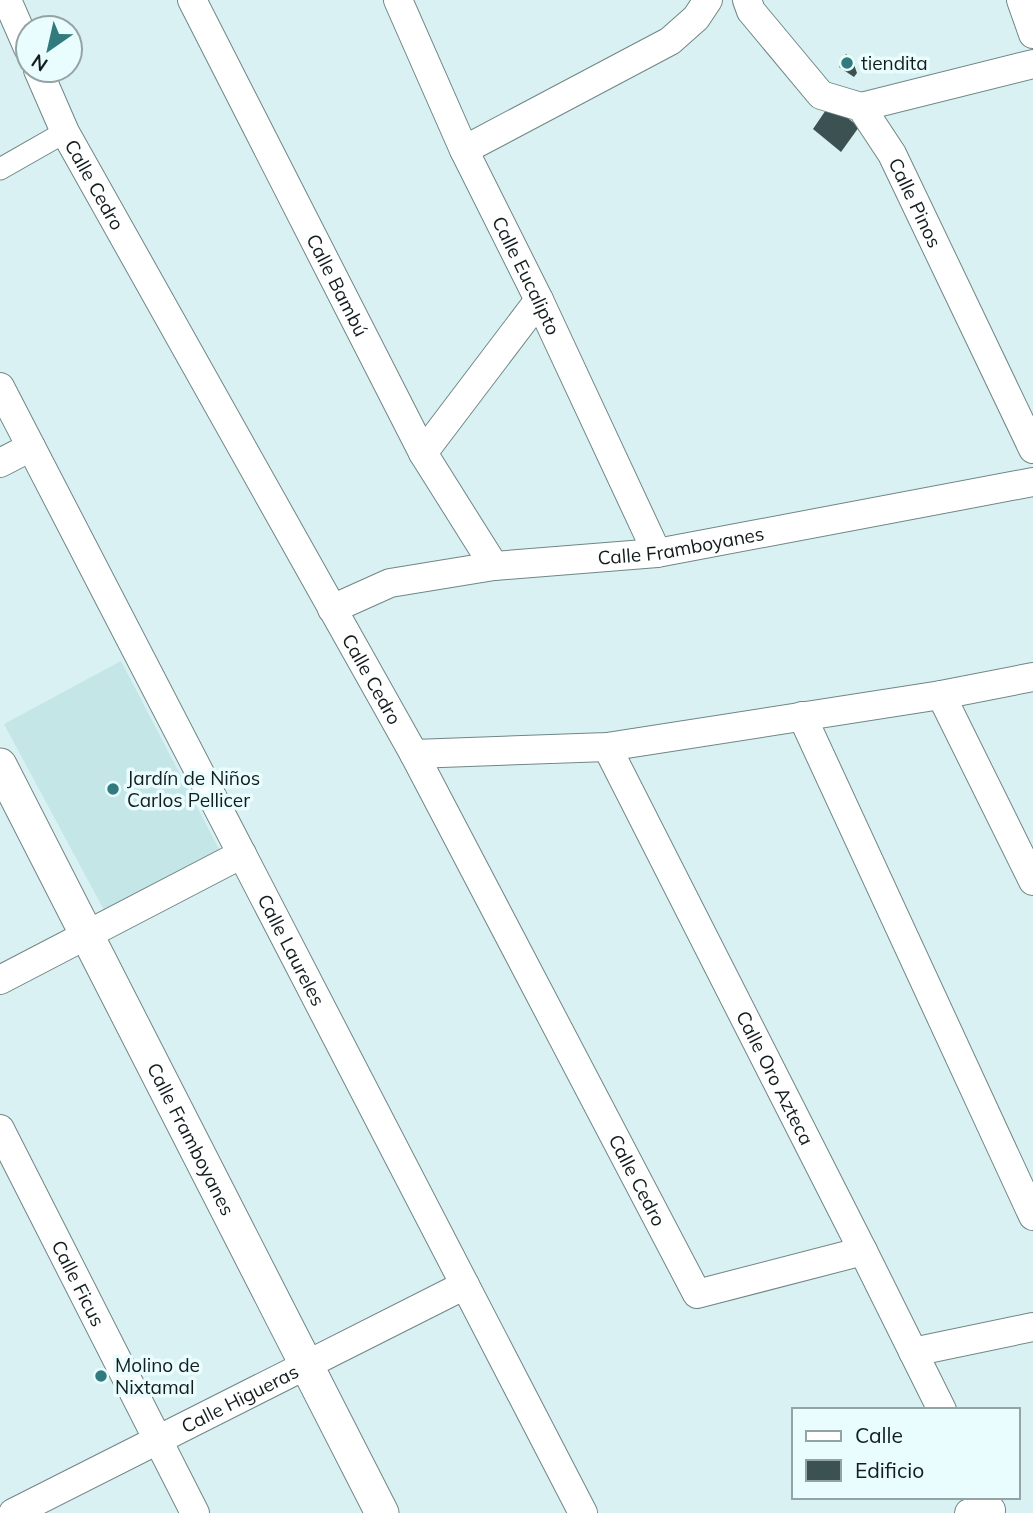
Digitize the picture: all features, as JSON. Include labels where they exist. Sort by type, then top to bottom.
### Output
[{"type":"street","name":"Calle Bambú","points":[[192,0],[423,453],[494,566]]},
{"type":"street","points":[[464,150],[670,41],[696,18],[708,0]]},
{"type":"street","points":[[747,0],[751,10],[821,95],[862,107],[1033,64]]},
{"type":"street","points":[[1021,0],[1033,34]]},
{"type":"street","name":"Calle Eucalipto","points":[[406,3],[464,150],[539,300],[657,553]]},
{"type":"street","name":"Calle Cedro","points":[[44,84],[65,132],[414,754],[696,1294],[863,1251]]},
{"type":"street","name":"Calle Pinos","points":[[862,107],[892,154],[1033,449]]},
{"type":"street","points":[[0,169],[65,132]]},
{"type":"street","points":[[423,453],[539,300]]},
{"type":"street","name":"Calle Laureles","points":[[0,387],[583,1513]]},
{"type":"street","points":[[0,463],[31,447]]},
{"type":"street","name":"Calle Framboyanes","points":[[332,609],[390,583],[494,566],[657,553],[1033,482]]},
{"type":"street","points":[[414,754],[607,747],[941,695],[1033,677]]},
{"type":"street","points":[[941,695],[1033,881]]},
{"type":"street","points":[[802,716],[1033,1216]]},
{"type":"street","name":"Calle Oro Azteca","points":[[607,747],[941,1408]]},
{"type":"street","name":"Calle Framboyanes","points":[[0,765],[382,1513]]},
{"type":"street","points":[[0,980],[242,854]]},
{"type":"street","name":"Calle Ficus","points":[[0,1129],[195,1513]]},
{"type":"street","name":"Calle Higueras","points":[[13,1513],[465,1285]]},
{"type":"street","points":[[913,1352],[1033,1327]]},
{"type":"shaded area","name":"Jardín de Niños Carlos Pellicer","points":[[121,661],[221,853],[105,912],[4,724]]},
{"type":"building","name":"tiendita","points":[[846,54],[852,59],[857,73],[854,77],[839,67]]},
{"type":"building","points":[[830,104],[859,127],[841,152],[813,129]]},
{"type":"place","name":"tiendita","points":[[847,63]]},
{"type":"place","name":"Jardín de Niños Carlos Pellicer","points":[[113,789]]},
{"type":"place","name":"Molino de Nixtamal","points":[[101,1376]]}]
